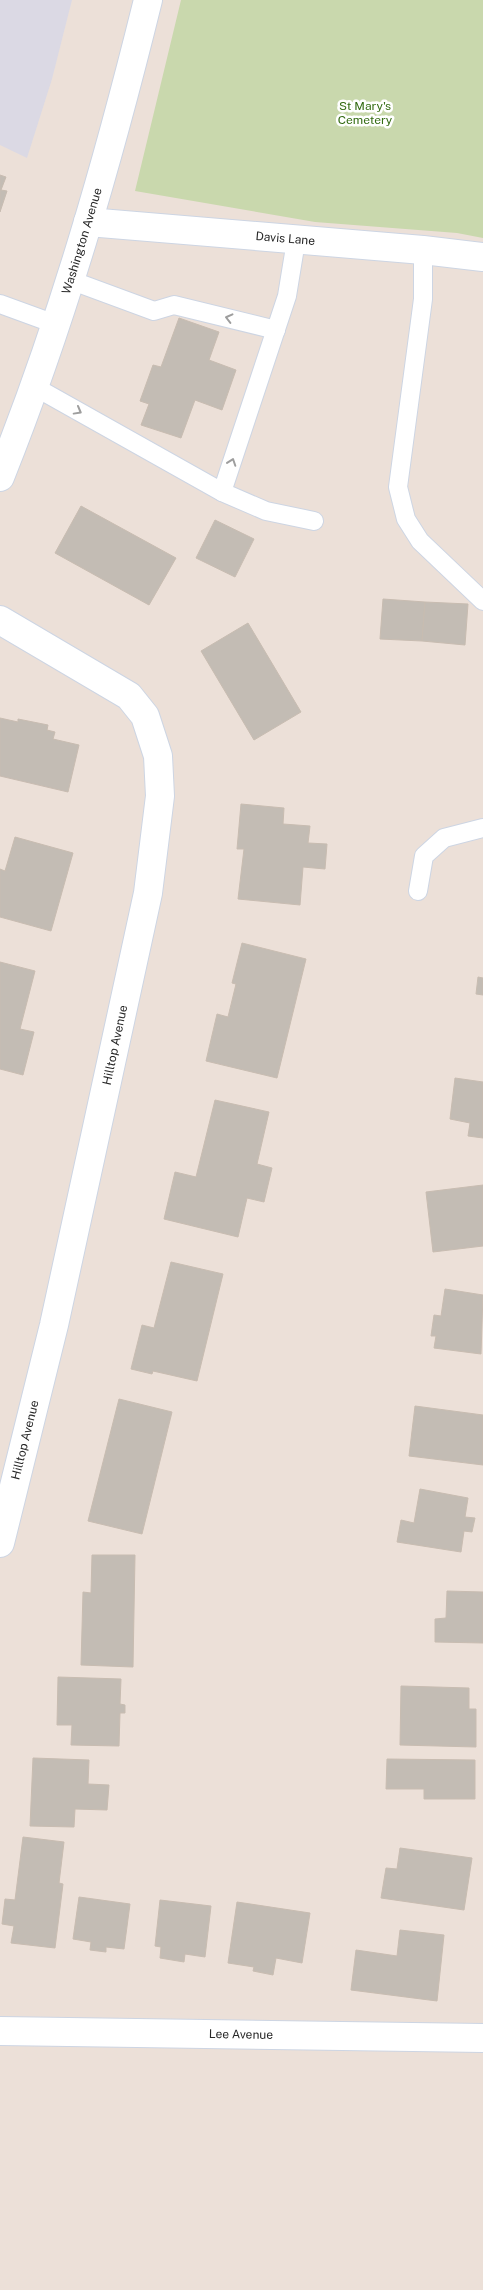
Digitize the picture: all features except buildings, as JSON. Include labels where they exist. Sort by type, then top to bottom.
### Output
[{"type":"street","name":"Washington Avenue","points":[[0,477],[35,387],[88,222],[126,90],[148,0]]},
{"type":"street","name":"Davis Lane","points":[[88,222],[296,241],[423,250],[483,257]]},
{"type":"street","name":"Hilltop Avenue","points":[[0,620],[129,696],[145,716],[158,756],[160,796],[146,903],[54,1325],[0,1543]]},
{"type":"street","name":"Lee Avenue","points":[[0,2031],[483,2038]]},
{"type":"lane","points":[[222,492],[287,296],[296,241]]},
{"type":"lane","points":[[423,250],[423,299],[398,487],[406,519],[420,541],[483,601]]},
{"type":"lane","points":[[70,280],[154,311],[174,305],[276,330]]},
{"type":"lane","points":[[0,304],[56,324]]},
{"type":"lane","points":[[35,387],[222,492],[266,511],[314,521]]},
{"type":"lane","points":[[418,891],[424,856],[444,838],[483,828]]},
{"type":"shaded area","points":[[0,0],[72,0],[52,79],[27,158],[0,145]]},
{"type":"green space","name":"St Mary's Cemetery","points":[[181,0],[483,0],[483,238],[457,233],[315,222],[135,191]]}]
